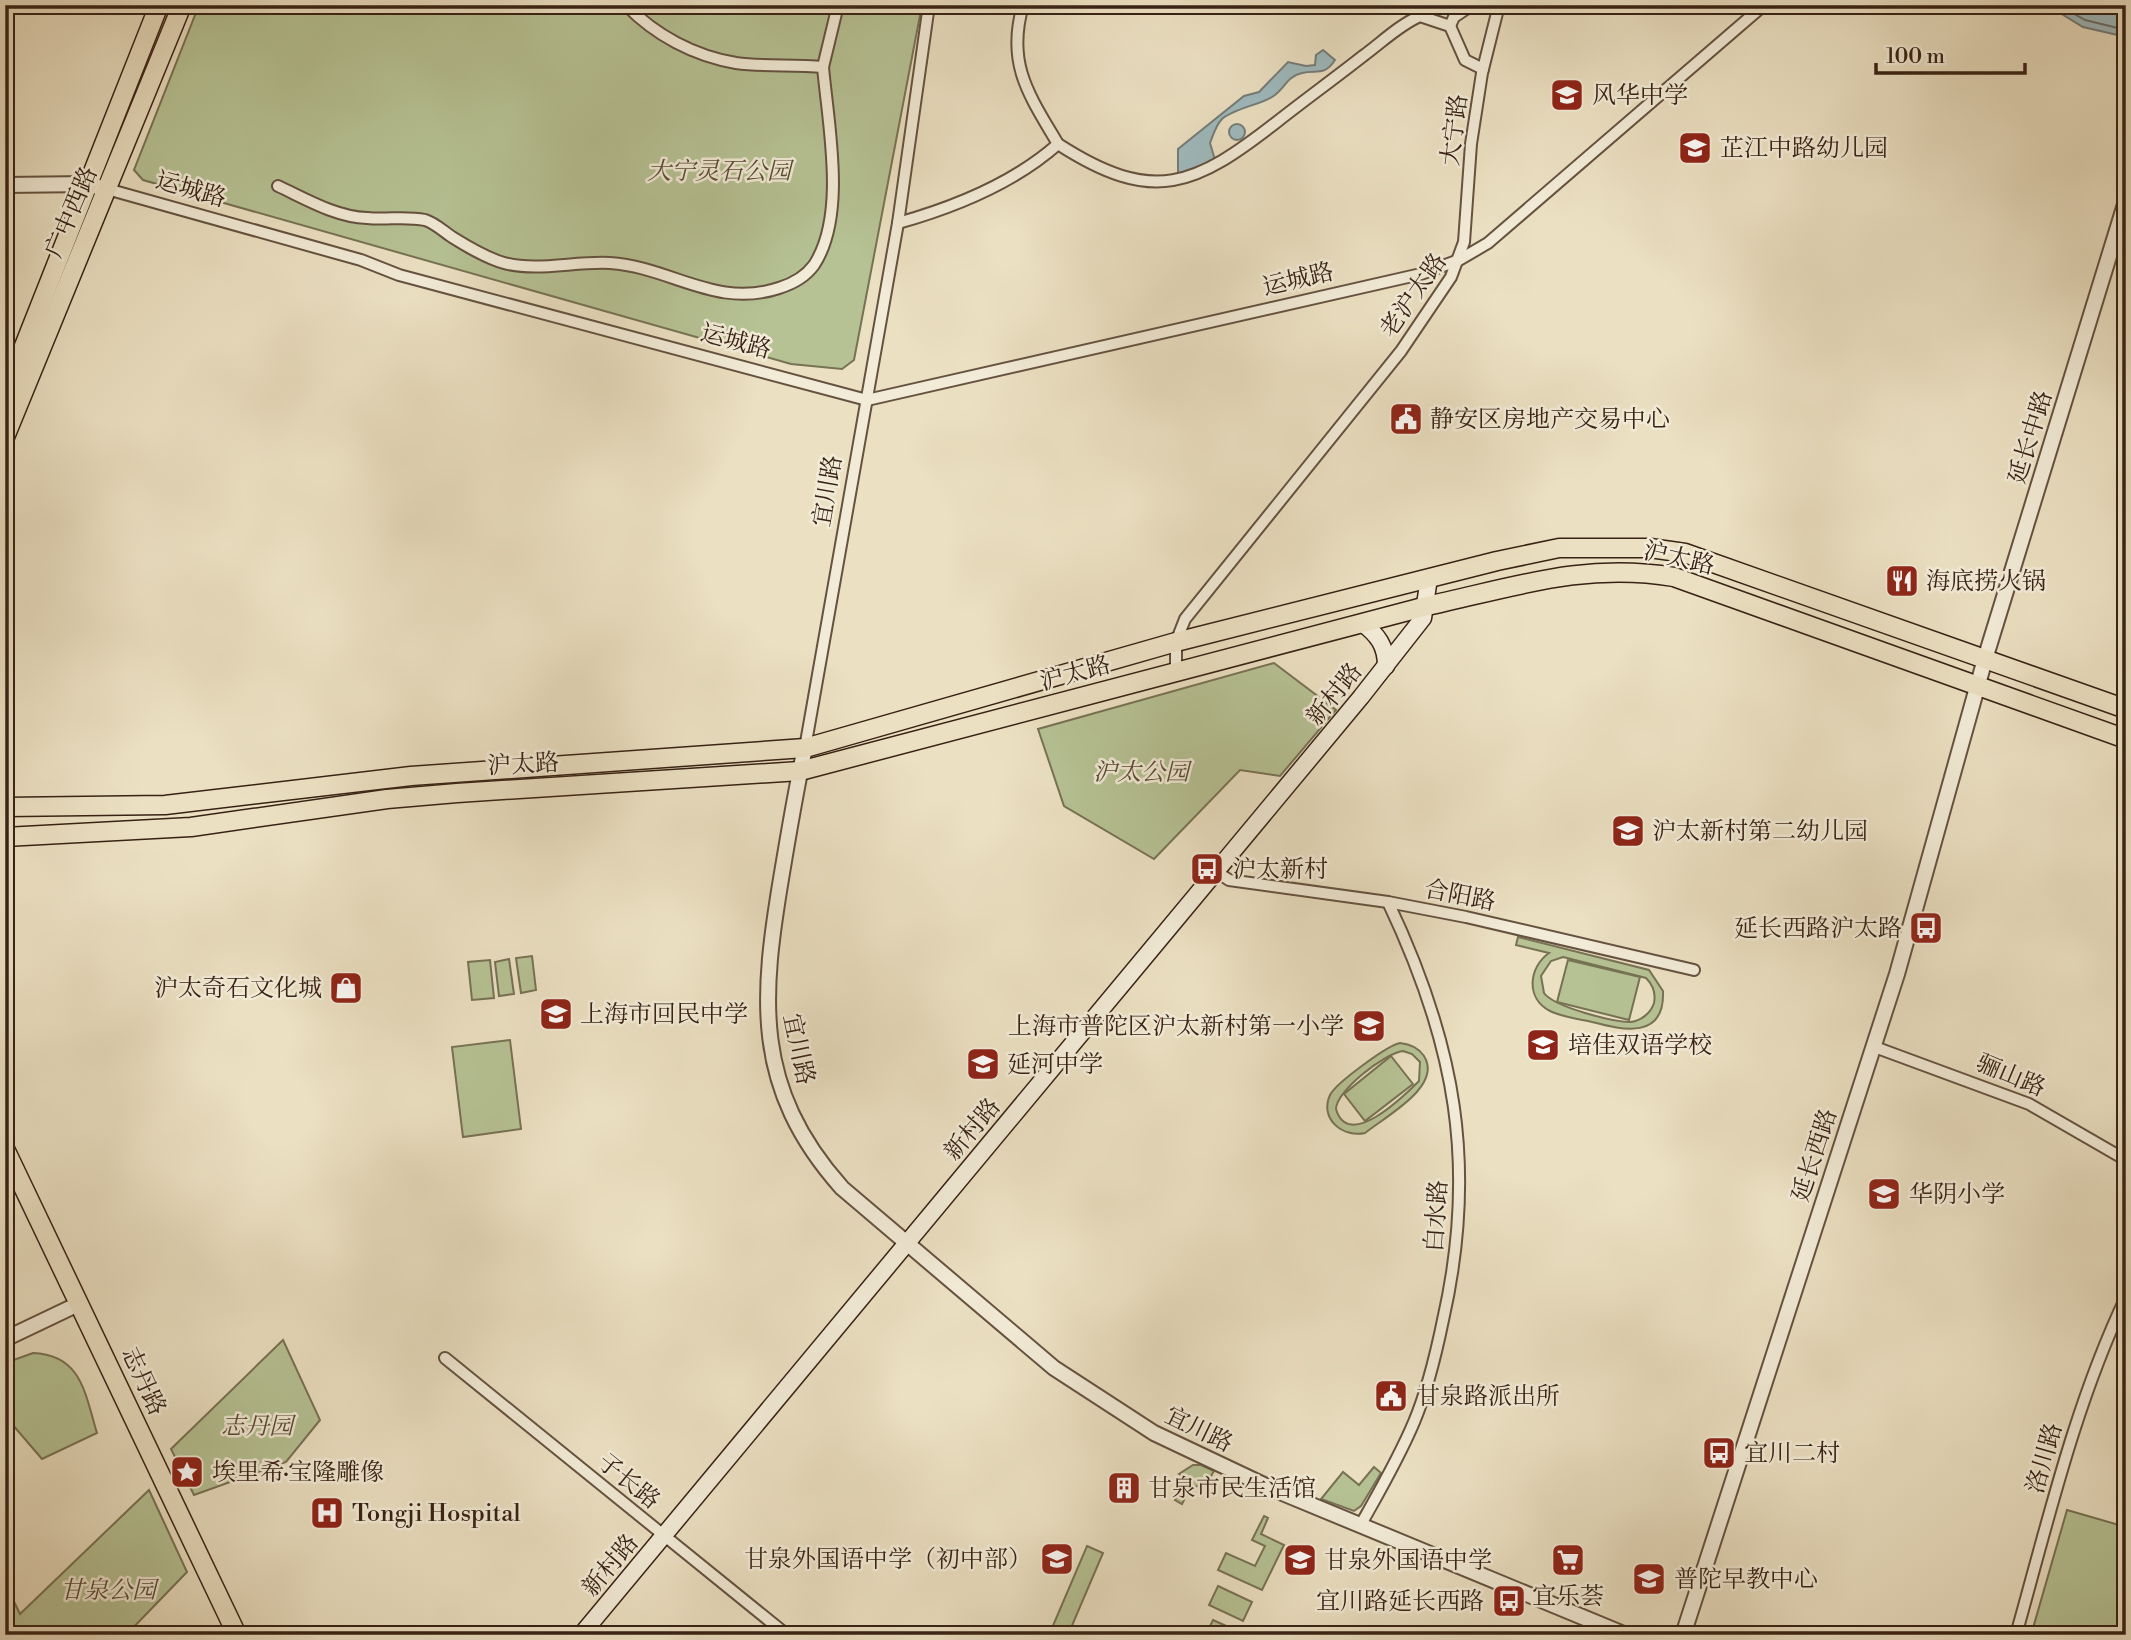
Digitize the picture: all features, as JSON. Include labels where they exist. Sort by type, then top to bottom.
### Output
[{"type":"main road","name":"广中西路","points":[[5,394],[159,5]]},
{"type":"main road","name":"广中西路","points":[[5,437],[183,5]]},
{"type":"main road","name":"沪太路","points":[[5,807],[165,805],[411,776],[805,748],[1176,642],[1559,548],[1650,548],[1685,554],[2126,709]]},
{"type":"main road","name":"沪太路","points":[[5,837],[191,827],[387,799],[457,793],[800,771],[1427,606],[1531,581],[1633,570],[1674,577],[2126,738]]},
{"type":"main road","name":"新村路","points":[[581,1635],[1386,666],[1421,622],[1427,606],[1429,578]]},
{"type":"main road","points":[[1362,622],[1377,635],[1386,652],[1386,666]]},
{"type":"main road","name":"志丹路","points":[[5,1149],[226,1635]]},
{"type":"main road","name":"志丹路","points":[[5,1175],[75,1306],[237,1635]]},
{"type":"street","points":[[626,5],[665,38],[700,53],[736,63],[823,67]]},
{"type":"street","points":[[278,186],[340,214],[367,218],[398,216],[429,221],[474,250],[518,267],[609,263],[641,267],[721,294],[742,296],[794,283],[813,267],[829,229],[831,172],[823,67],[838,5]]},
{"type":"street","name":"宜川路","points":[[929,5],[898,223],[767,964],[766,1004],[775,1062],[791,1112],[820,1161],[842,1188],[1054,1368],[1114,1409],[1183,1448],[1360,1526],[1626,1635]]},
{"type":"street","points":[[1023,5],[1016,40],[1016,61],[1039,112],[1058,144],[1093,165],[1117,175],[1148,180],[1188,179],[1231,156],[1410,20],[1420,16],[1450,26],[1465,60],[1483,69]]},
{"type":"street","points":[[1450,26],[1454,17],[1472,5]]},
{"type":"street","name":"大宁路","points":[[1459,261],[1464,242],[1471,144],[1483,69],[1499,5]]},
{"type":"street","name":"老沪太路","points":[[1176,671],[1176,642],[1185,619],[1427,317],[1459,261],[1488,243],[1764,5]]},
{"type":"street","points":[[898,223],[943,210],[975,196],[1044,157],[1058,144]]},
{"type":"street","name":"运城路","points":[[5,185],[88,184],[361,260],[399,275],[867,400],[1422,274],[1459,261]]},
{"type":"street","name":"延长中路","points":[[1978,686],[2126,201]]},
{"type":"street","name":"延长西路","points":[[1683,1635],[1897,974],[1978,686]]},
{"type":"street","name":"合阳路","points":[[1217,872],[1229,880],[1388,902],[1491,922],[1694,970]]},
{"type":"street","name":"白水路","points":[[1360,1526],[1406,1440],[1426,1390],[1450,1291],[1461,1203],[1458,1134],[1448,1067],[1421,980],[1388,902]]},
{"type":"street","name":"骊山路","points":[[1872,1046],[2029,1104],[2126,1160]]},
{"type":"street","name":"洛川路","points":[[2017,1635],[2076,1420],[2103,1345],[2126,1297]]},
{"type":"street","points":[[5,1339],[75,1306]]},
{"type":"street","name":"子长路","points":[[445,1358],[787,1635]]},
{"type":"green space","name":"大宁灵石公园","points":[[199,5],[922,5],[854,360],[842,369],[791,364],[143,180],[134,170]]},
{"type":"green space","name":"沪太公园","points":[[1274,663],[1336,710],[1280,776],[1240,770],[1154,859],[1064,806],[1038,729]]},
{"type":"green space","points":[[1518,937],[1649,970],[1663,991],[1662,1007],[1657,1018],[1640,1028],[1629,1029],[1570,1018],[1550,1011],[1536,998],[1533,991],[1537,966],[1549,953],[1516,945]],"holes":[[[1563,957],[1646,978],[1653,989],[1654,1003],[1645,1016],[1630,1022],[1598,1017],[1559,1003],[1544,993],[1541,976],[1551,961]]]},
{"type":"green space","points":[[532,956],[536,990],[521,993],[516,958]]},
{"type":"green space","points":[[509,959],[514,994],[499,996],[495,962]]},
{"type":"green space","points":[[490,960],[494,998],[472,1000],[468,962]]},
{"type":"green space","points":[[1568,960],[1640,977],[1629,1020],[1557,1002]]},
{"type":"green space","points":[[510,1040],[521,1129],[463,1137],[452,1047]]},
{"type":"green space","points":[[1394,1045],[1410,1045],[1419,1050],[1428,1067],[1426,1078],[1410,1099],[1365,1133],[1341,1130],[1330,1119],[1327,1104],[1330,1095],[1352,1074]],"holes":[[[1403,1051],[1412,1054],[1420,1062],[1419,1081],[1411,1089],[1376,1117],[1352,1125],[1342,1121],[1336,1109],[1338,1101],[1352,1083],[1374,1065],[1395,1053]]]},
{"type":"green space","points":[[1391,1056],[1413,1084],[1365,1121],[1344,1094]]},
{"type":"green space","name":"志丹园","points":[[283,1340],[320,1420],[286,1462],[194,1495],[171,1449]]},
{"type":"green space","points":[[33,1353],[49,1355],[72,1369],[84,1391],[97,1433],[42,1459],[12,1424],[5,1427],[5,1363]]},
{"type":"green space","points":[[1193,1465],[1201,1465],[1214,1471],[1208,1481],[1189,1490],[1182,1504],[1175,1500],[1186,1478],[1179,1474]]},
{"type":"green space","points":[[1374,1467],[1381,1473],[1361,1506],[1354,1511],[1321,1499],[1343,1472],[1359,1485]]},
{"type":"green space","name":"甘泉公园","points":[[149,1490],[187,1572],[126,1635],[5,1635],[5,1583],[20,1614]]},
{"type":"green space","points":[[2067,1510],[2126,1527],[2126,1635],[2031,1635]]},
{"type":"green space","points":[[1264,1516],[1268,1518],[1261,1534],[1284,1545],[1262,1590],[1218,1570],[1226,1553],[1255,1566],[1265,1546],[1252,1540]]},
{"type":"green space","points":[[1087,1546],[1103,1553],[1068,1635],[1049,1635]]},
{"type":"green space","points":[[1218,1586],[1252,1602],[1243,1621],[1209,1605]]},
{"type":"green space","points":[[1213,1620],[1246,1635],[1218,1635],[1208,1630]]},
{"type":"water","points":[[2047,5],[2092,5],[2126,12],[2126,37],[2083,27]]},
{"type":"water","points":[[1323,50],[1335,60],[1327,69],[1297,75],[1272,97],[1222,119],[1210,143],[1215,160],[1178,174],[1178,149],[1244,96],[1259,92],[1288,62],[1315,65],[1316,55]]},
{"type":"water","points":[[1237,124],[1243,126],[1243,138],[1237,140],[1231,138],[1229,132],[1231,126]]},
{"type":"place","name":"风华中学","points":[[1567,95]]},
{"type":"place","name":"芷江中路幼儿园","points":[[1695,148]]},
{"type":"place","name":"静安区房地产交易中心","points":[[1406,419]]},
{"type":"place","name":"海底捞火锅","points":[[1902,581]]},
{"type":"place","name":"沪太新村第二幼儿园","points":[[1628,831]]},
{"type":"place","name":"沪太新村","points":[[1207,869]]},
{"type":"place","name":"延长西路沪太路","points":[[1926,928]]},
{"type":"place","name":"沪太奇石文化城","points":[[346,988]]},
{"type":"place","name":"上海市回民中学","points":[[556,1014]]},
{"type":"place","name":"上海市普陀区沪太新村第一小学","points":[[1369,1026]]},
{"type":"place","name":"培佳双语学校","points":[[1543,1045]]},
{"type":"place","name":"延河中学","points":[[983,1064]]},
{"type":"place","name":"华阴小学","points":[[1884,1194]]},
{"type":"place","name":"甘泉路派出所","points":[[1391,1396]]},
{"type":"place","name":"宜川二村","points":[[1719,1453]]},
{"type":"place","name":"埃里希·宝隆雕像","points":[[187,1472]]},
{"type":"place","name":"甘泉市民生活馆","points":[[1124,1488]]},
{"type":"place","name":"Tongji Hospital","points":[[327,1513]]},
{"type":"place","name":"甘泉外国语中学（初中部）","points":[[1057,1559]]},
{"type":"place","name":"甘泉外国语中学","points":[[1300,1560]]},
{"type":"place","name":"宜乐荟","points":[[1568,1560]]},
{"type":"place","name":"普陀早教中心","points":[[1649,1579]]},
{"type":"place","name":"宜川路延长西路","points":[[1509,1601]]}]
